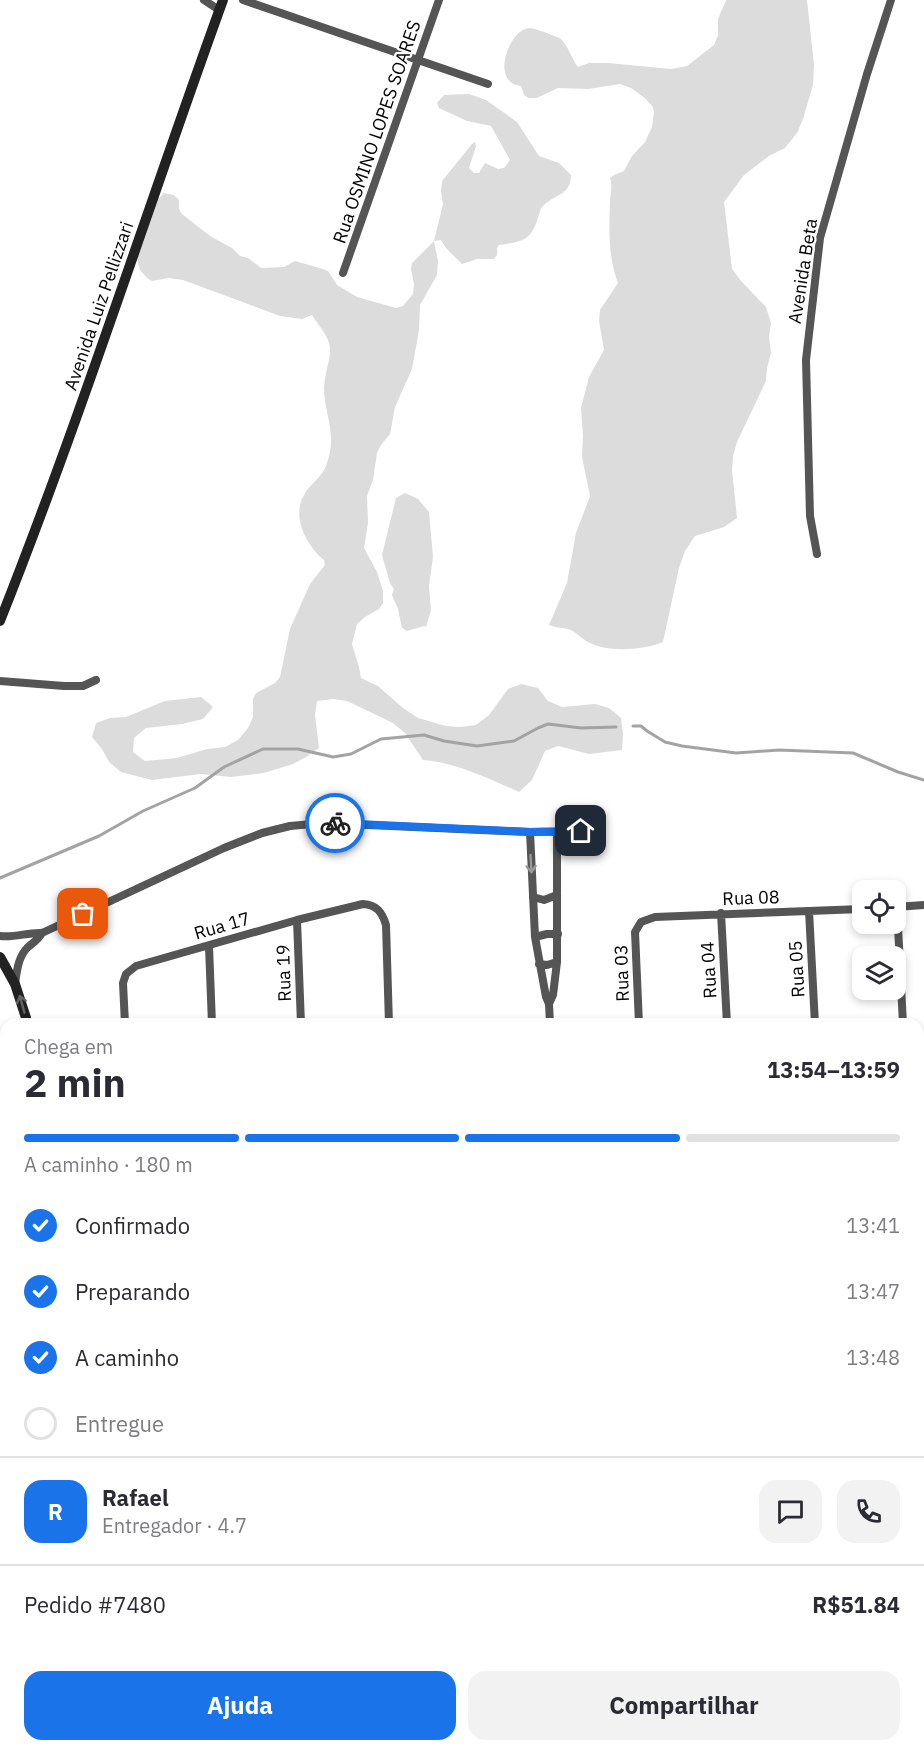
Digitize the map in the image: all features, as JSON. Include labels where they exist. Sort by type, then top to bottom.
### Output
[{"type":"main road","name":"Avenida Luiz Pellizzari","points":[[0,621],[61,463],[221,5]]},
{"type":"main road","points":[[0,957],[15,984],[26,1018]]},
{"type":"street","points":[[204,0],[221,5]]},
{"type":"street","points":[[243,0],[488,84]]},
{"type":"street","name":"Rua OSMINO LOPES SOARES","points":[[344,273],[439,0]]},
{"type":"street","name":"Avenida Beta","points":[[817,554],[810,516],[806,360],[820,238],[867,74],[891,0]]},
{"type":"street","points":[[0,681],[83,686],[96,680]]},
{"type":"street","points":[[0,936],[13,937],[42,933],[224,848],[262,833],[290,826],[323,823],[530,832],[581,831]]},
{"type":"street","points":[[549,1004],[553,995],[557,962],[557,831]]},
{"type":"street","points":[[530,832],[535,937],[549,1004],[550,1018]]},
{"type":"street","points":[[533,897],[544,900],[557,895]]},
{"type":"street","name":"Rua 17","points":[[125,1018],[123,983],[126,974],[136,966],[297,920],[363,904],[377,908],[386,925],[389,1018]]},
{"type":"street","points":[[906,906],[924,905]]},
{"type":"street","name":"Rua 08","points":[[641,922],[655,917],[721,913],[852,909]]},
{"type":"street","name":"Rua 05","points":[[809,911],[815,1018]]},
{"type":"street","name":"Rua 04","points":[[721,913],[726,1018]]},
{"type":"street","name":"Rua 19","points":[[297,920],[301,1018]]},
{"type":"street","name":"Rua 03","points":[[639,1018],[635,932],[641,922]]},
{"type":"street","points":[[15,984],[22,955],[42,933]]},
{"type":"street","points":[[535,937],[558,934]]},
{"type":"street","points":[[898,934],[903,1018]]},
{"type":"street","points":[[209,946],[212,1018]]},
{"type":"street","points":[[539,964],[547,965],[557,962]]},
{"type":"shaded area","points":[[726,0],[807,0],[814,65],[813,85],[797,133],[785,148],[769,156],[744,175],[724,202],[732,269],[766,307],[771,323],[769,337],[771,353],[766,381],[737,442],[733,456],[732,470],[737,518],[724,527],[695,536],[685,551],[679,568],[663,642],[646,647],[605,648],[588,642],[571,630],[549,625],[567,583],[576,533],[590,496],[582,457],[581,408],[589,377],[604,350],[599,321],[600,310],[618,283],[612,263],[610,243],[610,178],[624,171],[632,156],[645,142],[652,127],[654,112],[653,107],[645,98],[631,88],[620,84],[588,89],[558,88],[537,98],[529,98],[524,95],[521,86],[512,83],[507,77],[505,61],[507,51],[517,35],[530,28],[561,39],[578,67],[589,63],[671,69],[687,66],[714,45],[718,35],[718,19]]},
{"type":"shaded area","points":[[469,94],[486,100],[517,122],[539,156],[559,163],[571,175],[565,191],[542,207],[536,225],[529,236],[514,243],[499,245],[494,259],[477,259],[462,264],[441,240],[434,241],[443,204],[442,181],[472,144],[475,142],[476,146],[469,168],[474,173],[479,173],[485,163],[498,169],[504,168],[510,160],[491,126],[467,121],[439,108],[437,103],[444,95]]},
{"type":"shaded area","points":[[164,193],[174,195],[179,200],[179,209],[182,214],[210,236],[261,268],[284,267],[295,261],[323,269],[328,271],[337,285],[357,297],[396,308],[403,306],[413,294],[412,263],[434,241],[438,261],[437,275],[420,305],[419,330],[412,369],[395,407],[390,434],[377,453],[373,480],[367,496],[368,523],[364,548],[377,572],[383,591],[383,603],[379,609],[357,624],[352,644],[361,678],[378,686],[418,718],[446,726],[460,727],[476,725],[489,715],[508,689],[521,684],[538,688],[548,701],[562,707],[595,704],[609,708],[621,718],[622,750],[589,754],[558,746],[545,751],[532,780],[519,792],[459,768],[423,760],[405,733],[393,723],[347,701],[333,699],[317,701],[315,715],[319,748],[293,764],[264,773],[231,777],[201,774],[152,780],[121,772],[109,762],[92,737],[96,723],[110,718],[126,717],[165,701],[201,697],[213,707],[203,719],[146,728],[134,738],[133,752],[145,761],[177,758],[207,749],[225,747],[238,740],[248,728],[253,717],[253,699],[256,693],[275,683],[280,677],[290,629],[310,584],[325,565],[324,560],[307,539],[300,522],[299,512],[304,495],[326,466],[331,445],[324,389],[330,352],[328,339],[312,315],[302,319],[280,316],[183,280],[169,278],[152,281],[147,278],[140,270],[136,255],[154,203]]},
{"type":"shaded area","points":[[405,493],[418,499],[429,512],[433,557],[429,586],[431,610],[426,627],[407,631],[402,628],[392,595],[394,589],[382,555],[396,498]]},
{"type":"waterway","points":[[0,878],[99,836],[143,811],[195,788],[224,767],[263,749],[298,749],[333,757],[351,754],[381,739],[424,735],[444,741],[477,746],[514,741],[548,724],[581,728],[616,727]]},
{"type":"waterway","points":[[633,726],[641,726],[665,742],[736,753],[779,750],[853,753],[924,780]]},
{"type":"way so far","points":[[83,914],[224,848],[262,833],[290,826],[335,823]]},
{"type":"route","points":[[335,823],[530,832],[581,831]]}]
